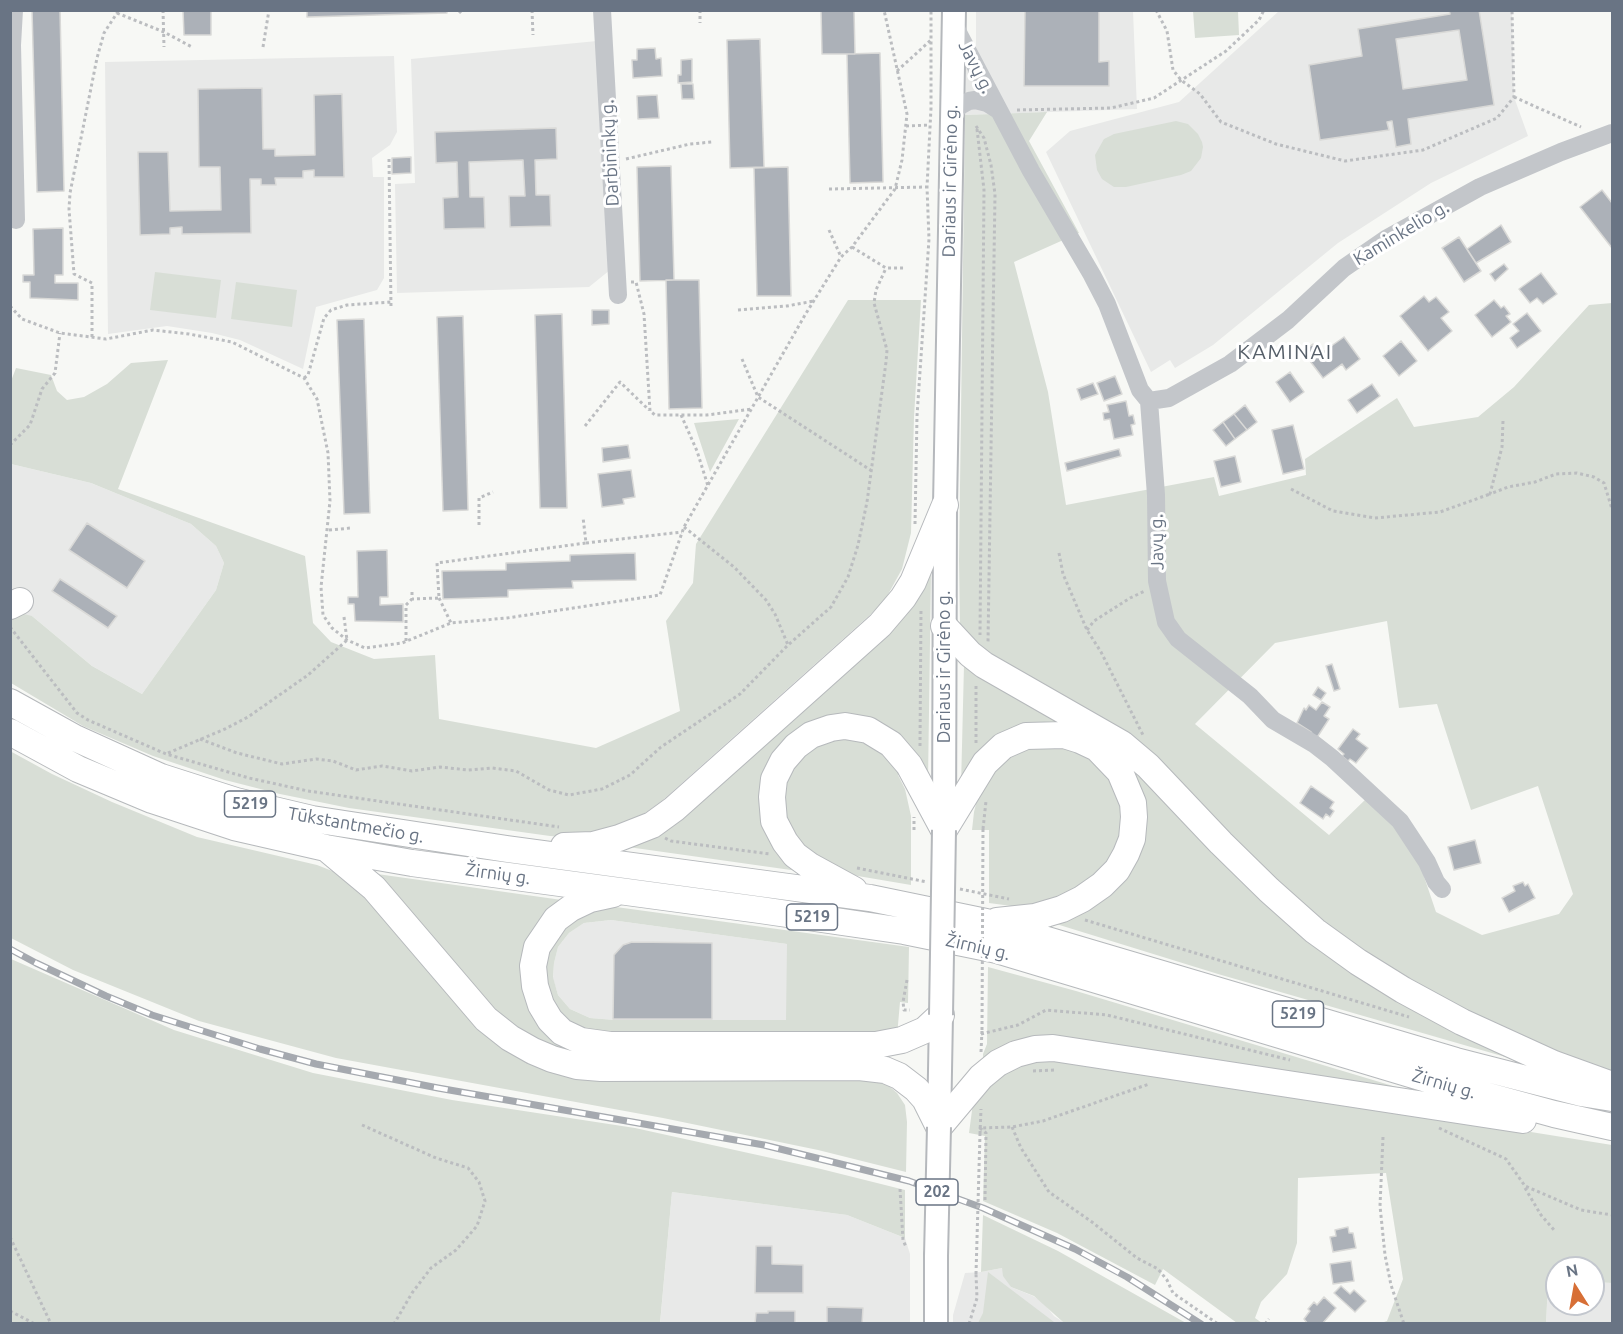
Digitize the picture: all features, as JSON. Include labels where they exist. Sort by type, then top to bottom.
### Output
[{"type":"highway","points":[[507,849],[593,844],[619,838],[652,825],[674,809],[880,625],[903,598],[913,582],[945,505]]},
{"type":"highway","points":[[944,626],[970,654],[984,665],[1122,744],[1148,766],[1269,890],[1316,931],[1358,962],[1462,1022],[1554,1064],[1612,1085]]},
{"type":"highway","points":[[10,690],[52,718],[75,738]]},
{"type":"highway","name":"Tūkstantmečio g.","points":[[10,702],[75,738],[161,777],[236,801],[312,819],[507,849]]},
{"type":"highway","points":[[870,898],[810,866],[795,855],[774,821],[772,797],[774,779],[783,761],[796,746],[811,735],[845,726],[868,730],[879,735],[896,748],[911,769],[944,830]]},
{"type":"highway","name":"Tūkstantmečio g.","points":[[10,732],[78,769],[152,800],[234,827],[326,848]]},
{"type":"highway","points":[[944,830],[985,763],[1003,746],[1026,736],[1064,735],[1097,748],[1120,772],[1128,788],[1133,804],[1132,839],[1117,870],[1102,885],[1062,909],[1035,916],[986,922]]},
{"type":"highway","points":[[326,848],[374,888],[486,1019],[510,1038],[533,1051],[577,1066],[602,1068],[859,1067],[885,1070],[899,1076],[916,1089],[925,1099],[939,1127],[981,1077],[998,1063],[1016,1054],[1035,1049],[1053,1048],[1548,1124],[1612,1128]]},
{"type":"highway","name":"Žirnių g.","points":[[326,848],[904,931],[997,950],[1437,1082],[1612,1128]]},
{"type":"highway","name":"Žirnių g.","points":[[507,849],[870,898],[986,922],[1456,1061],[1581,1093],[1612,1098]]},
{"type":"highway","points":[[625,891],[590,899],[571,908],[556,919],[537,946],[533,966],[535,986],[541,1005],[550,1020],[562,1032],[581,1041],[610,1045],[876,1045],[902,1040],[925,1030],[940,1015]]},
{"type":"main road","name":"Dariaus ir Girėno g.","points":[[936,1323],[944,830],[945,505],[954,17]]},
{"type":"street","points":[[14,10],[12,45],[16,220]]},
{"type":"street","name":"Darbininkų g.","points":[[602,10],[618,288]]},
{"type":"street","name":"Javų g.","points":[[954,17],[1006,110],[1030,171],[1107,304],[1140,390],[1149,401],[1156,495],[1157,581],[1166,622],[1178,639],[1250,696],[1274,720],[1314,744],[1332,758],[1400,821],[1442,889]]},
{"type":"street","name":"Javų g.","points":[[951,115],[969,101],[975,100],[1006,110]]},
{"type":"street","name":"Kaminkelio g.","points":[[1149,401],[1169,398],[1230,364],[1288,320],[1344,268],[1386,239],[1480,187],[1605,136]]},
{"type":"path","points":[[163,10],[164,47]]},
{"type":"path","points":[[263,47],[269,10]]},
{"type":"path","points":[[532,10],[533,35]]},
{"type":"path","points":[[700,10],[700,23]]},
{"type":"path","points":[[10,306],[22,319],[60,333],[106,339],[153,330],[232,342],[303,378],[317,399],[328,453],[330,501],[321,587],[323,615],[332,628],[347,640],[365,648],[406,641],[451,623],[507,618],[660,595],[684,527],[805,315],[840,257],[852,247],[895,189],[902,160],[907,114],[884,10]]},
{"type":"path","points":[[915,529],[917,416],[929,239],[927,188],[931,10]]},
{"type":"path","points":[[1156,10],[1167,31],[1173,70],[1181,80],[1200,94],[1221,122],[1276,144],[1345,161],[1423,150],[1497,117],[1514,97],[1512,10]]},
{"type":"path","points":[[1006,110],[1111,108],[1154,98],[1226,51],[1258,20],[1264,10]]},
{"type":"path","points":[[92,337],[92,283],[74,274],[69,209],[70,193],[104,33],[118,12],[192,47]]},
{"type":"path","points":[[897,71],[932,39]]},
{"type":"path","points":[[1514,97],[1605,136]]},
{"type":"path","points":[[906,126],[930,125]]},
{"type":"path","points":[[976,126],[984,138],[995,194],[988,647],[980,635],[983,312],[984,190],[976,126]]},
{"type":"path","points":[[611,163],[690,144],[712,142]]},
{"type":"path","points":[[303,378],[308,375],[324,318],[331,310],[347,305],[391,304],[388,159]]},
{"type":"path","points":[[829,189],[927,188]]},
{"type":"path","points":[[829,230],[840,257]]},
{"type":"path","points":[[852,247],[886,268],[904,268]]},
{"type":"path","points":[[200,739],[237,753],[282,764],[316,759],[356,770],[382,766],[412,771],[440,767],[516,771],[549,790],[569,795],[602,789],[630,775],[661,747],[740,694],[788,645],[831,607],[848,577],[858,545],[872,471],[887,350],[874,303],[876,290],[886,268]]},
{"type":"path","points":[[618,288],[636,282],[644,314],[650,411]]},
{"type":"path","points":[[738,310],[787,306],[815,300]]},
{"type":"path","points":[[983,312],[993,312]]},
{"type":"path","points":[[10,445],[30,425],[42,389],[55,373],[60,333]]},
{"type":"path","points":[[742,359],[758,397],[872,471]]},
{"type":"path","points":[[585,426],[620,382],[655,415],[707,415],[752,409]]},
{"type":"path","points":[[681,415],[697,451],[708,486]]},
{"type":"path","points":[[1490,494],[1502,447],[1503,421]]},
{"type":"path","points":[[1291,489],[1333,511],[1375,518],[1440,512],[1508,487],[1535,482],[1556,474],[1577,473],[1594,477],[1604,483],[1612,509]]},
{"type":"path","points":[[479,525],[479,498],[493,492]]},
{"type":"path","points":[[583,517],[586,543]]},
{"type":"path","points":[[684,527],[734,567],[766,600],[775,614],[788,645]]},
{"type":"path","points":[[328,530],[351,528]]},
{"type":"path","points":[[451,623],[439,598],[437,562],[682,532]]},
{"type":"path","points":[[1059,553],[1063,574],[1087,630],[1134,713],[1146,741]]},
{"type":"path","points":[[1087,630],[1094,621],[1130,598],[1146,591],[1157,581]]},
{"type":"path","points":[[911,769],[920,759],[921,592],[913,582]]},
{"type":"path","points":[[412,592],[412,599]]},
{"type":"path","points":[[406,641],[406,605],[412,599],[439,598]]},
{"type":"path","points":[[344,617],[347,640]]},
{"type":"path","points":[[10,627],[76,713],[166,754],[249,778],[308,791],[563,828]]},
{"type":"path","points":[[166,754],[240,721],[308,675],[347,640]]},
{"type":"path","points":[[983,829],[982,1032],[1018,1025],[1046,1010],[1107,1015],[1295,1062]]},
{"type":"path","points":[[907,980],[903,1002],[904,1010],[910,1010]]},
{"type":"path","points":[[1024,1072],[1058,1070]]},
{"type":"path","points":[[1136,1082],[1158,1086]]},
{"type":"path","points":[[985,1200],[986,1133],[980,1128],[1012,1127],[1043,1121],[1147,1084]]},
{"type":"path","points":[[362,1125],[436,1158],[468,1168],[479,1182],[485,1201],[477,1226],[456,1250],[431,1268],[412,1293],[394,1323]]},
{"type":"path","points":[[1012,1127],[1021,1148],[1049,1192],[1092,1222],[1137,1258],[1158,1269],[1167,1280],[1173,1293],[1218,1323]]},
{"type":"path","points":[[1438,1128],[1506,1159],[1525,1186],[1541,1215],[1554,1230]]},
{"type":"path","points":[[969,1323],[977,1298],[980,1134]]},
{"type":"path","points":[[1383,1137],[1380,1206],[1385,1255],[1391,1285],[1404,1323]]},
{"type":"path","points":[[1525,1186],[1581,1210],[1612,1215]]},
{"type":"path","points":[[900,1189],[903,1239],[906,1247]]},
{"type":"path","points":[[10,1237],[51,1323]]},
{"type":"path","points":[[10,1311],[35,1323]]},
{"type":"path","points":[[1265,1323],[1269,1319]]},
{"type":"shaded area","points":[[976,11],[1133,11],[1137,109],[965,115],[966,67],[976,51]]},
{"type":"shaded area","points":[[1193,11],[1238,11],[1239,35],[1195,38]]},
{"type":"shaded area","points":[[1279,11],[1512,11],[1514,97],[1528,136],[1431,183],[1338,243],[1213,345],[1175,368],[1170,360],[1151,372],[1046,152],[1070,131],[1179,102]]},
{"type":"shaded area","points":[[597,41],[610,270],[589,287],[397,293],[395,184],[415,183],[411,59]]},
{"type":"shaded area","points":[[394,56],[397,132],[390,145],[372,158],[373,177],[384,177],[384,278],[377,290],[316,307],[303,369],[240,340],[212,333],[167,326],[108,334],[105,62]]},
{"type":"shaded area","points":[[1047,112],[1029,141],[1079,233],[1014,262],[1048,392],[1066,505],[1214,477],[1219,496],[1306,475],[1305,459],[1397,398],[1414,427],[1478,417],[1514,387],[1589,305],[1612,303],[1612,1072],[1546,1051],[1472,1019],[1327,929],[1194,802],[983,655],[960,625],[965,115]],"holes":[[[1387,621],[1399,708],[1437,704],[1471,810],[1538,786],[1573,894],[1559,914],[1482,935],[1436,912],[1413,844],[1369,796],[1329,835],[1195,724],[1275,643]]]},
{"type":"shaded area","points":[[1176,121],[1188,124],[1202,142],[1201,158],[1191,171],[1126,187],[1114,187],[1102,179],[1097,170],[1095,155],[1104,139],[1114,134]]},
{"type":"shaded area","points":[[155,272],[221,280],[216,318],[150,310]]},
{"type":"shaded area","points":[[236,282],[297,290],[292,327],[231,319]]},
{"type":"shaded area","points":[[848,300],[921,300],[914,417],[911,533],[902,569],[885,600],[871,614],[663,800],[645,813],[643,822],[581,838],[550,836],[349,808],[280,794],[225,780],[153,756],[83,726],[11,683],[11,615],[24,614],[32,616],[92,666],[142,694],[216,590],[224,563],[216,546],[191,524],[91,483],[11,464],[11,381],[16,368],[51,375],[57,391],[67,400],[84,397],[107,384],[131,363],[168,360],[118,489],[305,556],[313,623],[331,642],[374,659],[435,655],[439,719],[596,748],[680,711],[666,621],[693,583],[696,544]]},
{"type":"shaded area","points":[[739,419],[710,472],[694,423]]},
{"type":"shaded area","points":[[11,464],[91,483],[191,524],[216,546],[224,563],[216,590],[142,694],[92,666],[32,616],[11,615]]},
{"type":"shaded area","points":[[931,572],[928,781],[870,721],[766,770],[798,871],[628,847]]},
{"type":"shaded area","points":[[964,665],[1129,760],[1223,858],[1511,1055],[1509,1058],[1218,974],[1053,923],[1091,905],[1140,795],[1052,725],[961,786]]},
{"type":"shaded area","points":[[833,737],[877,744],[904,772],[898,775],[905,789],[911,816],[911,885],[846,874],[797,846],[781,811],[788,770],[796,758]]},
{"type":"shaded area","points":[[1054,744],[1095,759],[1118,789],[1124,827],[1110,863],[1065,899],[1019,907],[989,903],[989,830],[972,830],[980,788],[989,773],[1013,753]]},
{"type":"shaded area","points":[[10,751],[112,802],[197,837],[317,865],[340,874],[358,888],[473,1019],[591,1079],[875,1080],[888,1085],[905,1105],[906,1172],[818,1150],[663,1118],[336,1058],[199,1021],[73,970],[11,938]]},
{"type":"shaded area","points":[[370,873],[562,900],[549,908],[532,931],[526,945],[523,986],[526,1000],[531,1012],[609,1058],[550,1049],[502,1018]]},
{"type":"shaded area","points":[[602,907],[616,907],[909,947],[908,1003],[900,1002],[897,1036],[610,1038],[572,1026],[560,1016],[544,987],[545,952],[566,923]],"holes":[[[611,920],[787,944],[786,1020],[590,1018],[570,1009],[558,995],[553,977],[558,947],[569,933],[584,923]]]},
{"type":"shaded area","points":[[611,920],[787,944],[787,1020],[615,1020],[590,1018],[570,1009],[558,995],[553,978],[558,947],[569,933],[584,923]]},
{"type":"shaded area","points":[[11,959],[174,1030],[313,1073],[452,1100],[635,1128],[905,1190],[905,1238],[847,1215],[672,1192],[660,1323],[11,1323]]},
{"type":"shaded area","points":[[988,967],[1076,991],[1433,1098],[1058,1039],[983,1061],[987,1044]]},
{"type":"shaded area","points":[[1057,1056],[1612,1145],[1612,1283],[1605,1283],[1605,1256],[1545,1256],[1546,1323],[1381,1323],[1387,1321],[1403,1279],[1386,1173],[1298,1178],[1297,1243],[1287,1274],[1261,1302],[1255,1318],[1262,1323],[1237,1323],[1163,1269],[1155,1285],[1057,1233],[983,1201],[985,1136],[969,1133],[973,1103],[999,1071]]},
{"type":"shaded area","points":[[672,1192],[847,1215],[905,1238],[910,1254],[910,1323],[660,1324]]},
{"type":"shaded area","points":[[983,1215],[1058,1251],[1186,1323],[1073,1324],[1063,1322],[1034,1296],[1011,1287],[1003,1276],[1002,1268],[981,1272]]},
{"type":"shaded area","points":[[1002,1268],[1011,1287],[1043,1302],[1054,1316],[1063,1322],[1073,1323],[953,1324],[953,1315],[965,1273]]},
{"type":"shaded area","points":[[988,1272],[1054,1323],[978,1323],[983,1313]]},
{"type":"shaded area","points":[[1605,1283],[1612,1283],[1612,1323],[1546,1324],[1546,1316],[1605,1316]]},
{"type":"building","points":[[32,10],[60,10],[64,191],[37,192]]},
{"type":"building","points":[[183,10],[211,10],[211,35],[184,35]]},
{"type":"building","points":[[307,10],[447,10],[447,13],[307,17]]},
{"type":"building","points":[[821,10],[854,10],[855,54],[822,54]]},
{"type":"building","points":[[1025,10],[1099,10],[1099,62],[1109,61],[1109,86],[1024,86]]},
{"type":"building","points":[[1449,10],[1479,10],[1494,105],[1408,119],[1411,144],[1396,147],[1392,121],[1387,122],[1389,130],[1320,140],[1309,65],[1362,56],[1358,29],[1450,14]],"holes":[[[1459,30],[1467,80],[1403,89],[1396,39]]]},
{"type":"building","points":[[760,39],[764,167],[730,168],[727,40]]},
{"type":"building","points":[[655,48],[656,59],[661,58],[662,76],[633,78],[632,60],[637,60],[637,49]]},
{"type":"building","points":[[880,53],[883,182],[850,183],[847,54]]},
{"type":"building","points":[[692,59],[692,82],[678,83],[678,75],[681,75],[681,60]]},
{"type":"building","points":[[681,84],[693,84],[694,99],[682,99]]},
{"type":"building","points":[[262,88],[263,149],[275,149],[275,156],[315,155],[314,95],[342,94],[344,177],[314,177],[314,170],[303,171],[303,178],[275,178],[276,185],[261,185],[261,179],[250,179],[251,233],[182,234],[182,227],[170,228],[170,234],[140,235],[138,152],[168,152],[170,211],[221,210],[220,167],[199,167],[198,89]]},
{"type":"building","points":[[657,95],[659,118],[638,119],[637,96]]},
{"type":"building","points":[[556,128],[557,159],[535,160],[536,195],[550,195],[551,226],[510,227],[509,196],[525,196],[523,160],[469,162],[470,197],[484,197],[485,228],[444,229],[443,198],[458,197],[457,162],[436,163],[435,132]]},
{"type":"building","points":[[411,157],[411,173],[392,174],[392,158]]},
{"type":"building","points":[[671,166],[674,280],[640,281],[637,167]]},
{"type":"building","points":[[788,167],[791,296],[757,296],[754,168]]},
{"type":"building","points":[[1602,190],[1612,203],[1612,248],[1580,207]]},
{"type":"building","points":[[1501,225],[1511,242],[1476,263],[1467,249]]},
{"type":"building","points":[[63,228],[63,275],[55,275],[55,283],[78,283],[78,300],[30,298],[30,282],[23,282],[23,275],[34,275],[33,229]]},
{"type":"building","points":[[1459,237],[1481,271],[1464,282],[1442,248]]},
{"type":"building","points":[[1504,264],[1508,269],[1495,281],[1490,274]]},
{"type":"building","points":[[1541,273],[1557,294],[1543,304],[1537,298],[1530,303],[1519,289]]},
{"type":"building","points":[[666,280],[699,280],[702,408],[669,409]]},
{"type":"building","points":[[1424,296],[1429,302],[1436,297],[1449,312],[1441,318],[1452,331],[1428,351],[1400,316]]},
{"type":"building","points":[[1494,300],[1501,308],[1504,306],[1510,314],[1506,316],[1511,322],[1492,337],[1475,315]]},
{"type":"building","points":[[592,310],[609,310],[609,324],[592,325]]},
{"type":"building","points":[[1527,313],[1541,331],[1517,348],[1510,338],[1519,331],[1513,324]]},
{"type":"building","points":[[562,314],[567,508],[540,508],[535,315]]},
{"type":"building","points":[[463,316],[468,510],[443,511],[437,317]]},
{"type":"building","points":[[364,319],[370,513],[344,514],[337,320]]},
{"type":"building","points":[[1344,337],[1360,359],[1346,370],[1342,364],[1323,378],[1305,350],[1313,344],[1320,354]]},
{"type":"building","points":[[1401,341],[1417,361],[1399,376],[1383,356]]},
{"type":"building","points":[[1290,372],[1304,392],[1290,402],[1276,382]]},
{"type":"building","points":[[1115,376],[1122,394],[1104,401],[1097,383]]},
{"type":"building","points":[[1093,383],[1098,394],[1081,400],[1077,389]]},
{"type":"building","points":[[1372,384],[1380,396],[1357,413],[1348,400]]},
{"type":"building","points":[[1126,401],[1129,416],[1133,415],[1135,424],[1131,425],[1133,435],[1114,439],[1110,419],[1104,420],[1103,413],[1109,412],[1107,405]]},
{"type":"building","points":[[1245,405],[1257,422],[1247,430],[1234,414]]},
{"type":"building","points":[[1234,414],[1247,430],[1235,439],[1223,422]]},
{"type":"building","points":[[1223,422],[1235,439],[1226,446],[1213,430]]},
{"type":"building","points":[[1293,425],[1304,469],[1283,474],[1272,430]]},
{"type":"building","points":[[628,445],[630,458],[603,462],[602,448]]},
{"type":"building","points":[[1119,449],[1121,456],[1067,471],[1065,463]]},
{"type":"building","points":[[1235,456],[1241,482],[1221,487],[1214,461]]},
{"type":"building","points":[[631,470],[635,497],[623,499],[624,504],[602,507],[598,474]]},
{"type":"building","points":[[87,523],[145,561],[127,588],[69,550]]},
{"type":"building","points":[[387,550],[388,597],[380,597],[380,605],[403,604],[403,622],[355,621],[354,604],[348,604],[348,597],[358,597],[357,551]]},
{"type":"building","points":[[635,553],[636,580],[572,581],[573,588],[508,590],[508,597],[443,599],[442,571],[506,570],[506,563],[570,561],[570,555]]},
{"type":"building","points":[[60,579],[117,616],[108,628],[52,591]]},
{"type":"building","points":[[1332,664],[1340,689],[1334,691],[1326,666]]},
{"type":"building","points":[[1318,687],[1326,693],[1321,700],[1313,695]]},
{"type":"building","points":[[1322,702],[1330,707],[1324,716],[1329,719],[1316,739],[1311,732],[1297,723],[1304,708],[1306,710],[1309,705],[1316,710]]},
{"type":"building","points":[[1353,729],[1360,734],[1356,739],[1368,748],[1356,763],[1350,759],[1348,761],[1338,749]]},
{"type":"building","points":[[1311,786],[1334,802],[1330,808],[1334,811],[1330,817],[1326,814],[1323,819],[1300,803]]},
{"type":"building","points":[[1475,840],[1481,863],[1454,870],[1448,847]]},
{"type":"building","points":[[1523,882],[1525,886],[1528,884],[1535,898],[1509,912],[1502,898],[1515,891],[1513,886]]},
{"type":"building","points":[[632,942],[712,943],[712,1019],[613,1019],[614,955],[623,945]]},
{"type":"building","points":[[1348,1227],[1349,1233],[1353,1233],[1356,1248],[1333,1252],[1330,1237],[1336,1236],[1335,1230]]},
{"type":"building","points":[[756,1246],[772,1246],[772,1264],[803,1265],[803,1293],[755,1293]]},
{"type":"building","points":[[1351,1261],[1354,1281],[1333,1284],[1330,1264]]},
{"type":"building","points":[[1341,1286],[1350,1294],[1354,1290],[1366,1301],[1355,1312],[1334,1293]]},
{"type":"building","points":[[1324,1297],[1336,1308],[1322,1324],[1308,1324],[1304,1319],[1310,1311],[1308,1309],[1314,1302],[1317,1305]]},
{"type":"building","points":[[827,1307],[863,1308],[862,1324],[827,1324]]},
{"type":"building","points":[[768,1311],[795,1311],[795,1324],[755,1324],[756,1313],[768,1313]]},
{"type":"railway","points":[[10,949],[106,996],[152,1015],[316,1064],[438,1088],[764,1145],[909,1181],[983,1208],[1075,1249],[1127,1277],[1201,1324]]},
{"type":"district","name":"KAMINAI","points":[[1285,352]]}]
